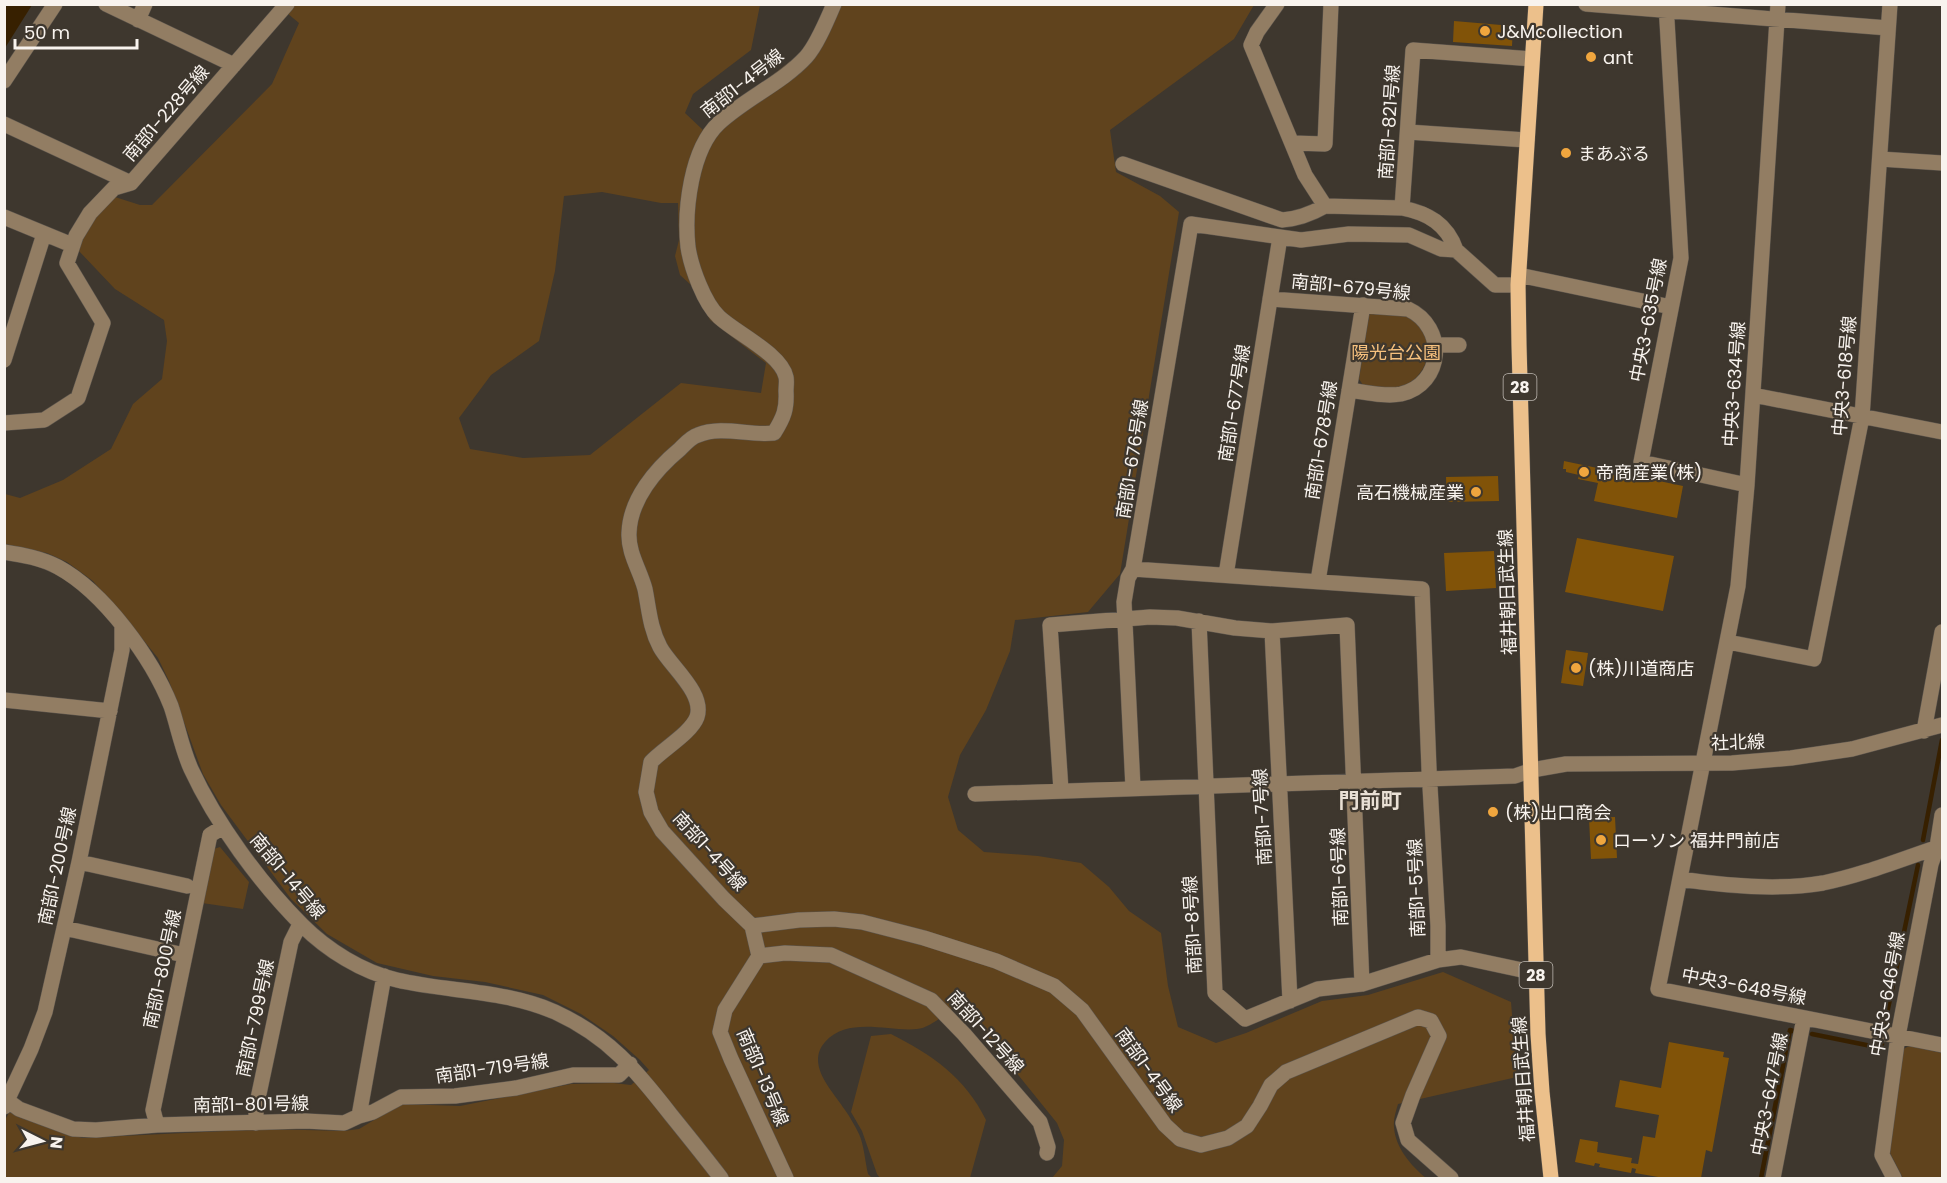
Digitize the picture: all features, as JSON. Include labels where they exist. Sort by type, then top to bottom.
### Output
[{"type":"main road","name":"福井朝日武生線","points":[[1536,4],[1519,280],[1536,974],[1542,1092],[1551,1179]]},
{"type":"street","points":[[4,81],[55,4]]},
{"type":"street","points":[[106,4],[234,65]]},
{"type":"street","points":[[138,20],[145,4]]},
{"type":"street","name":"南部1-228号線","points":[[72,245],[90,213],[114,188],[131,183],[287,4]]},
{"type":"street","name":"南部1-4号線","points":[[834,4],[808,56],[720,122],[708,135],[702,145],[691,184],[686,219],[688,248],[694,273],[717,316],[774,358],[786,375],[785,416],[774,433],[762,435],[715,430],[695,435],[669,458],[647,484],[631,514],[628,534],[632,558],[644,585],[650,624],[661,649],[690,688],[698,706],[696,718],[688,730],[651,762],[646,792],[651,812],[662,831],[752,926],[834,919],[862,922],[924,938],[996,962],[1054,986],[1082,1010],[1165,1125],[1180,1139],[1201,1144],[1228,1138],[1246,1126],[1271,1085],[1286,1072],[1418,1017],[1431,1021],[1439,1036],[1403,1123],[1408,1140],[1451,1179]]},
{"type":"street","points":[[1277,4],[1257,32],[1251,45],[1305,175],[1325,206]]},
{"type":"street","points":[[1292,143],[1325,144],[1331,4]]},
{"type":"street","points":[[1586,4],[1778,12],[1888,28]]},
{"type":"street","name":"中央3-618号線","points":[[1728,642],[1815,659],[1862,417],[1890,4]]},
{"type":"street","name":"中央3-635号線","points":[[1666,7],[1681,258],[1641,462],[1747,485]]},
{"type":"street","name":"中央3-634号線","points":[[1703,762],[1738,586],[1747,485],[1778,12]]},
{"type":"street","name":"南部1-821号線","points":[[1402,208],[1413,50],[1532,58]]},
{"type":"street","points":[[4,124],[131,183]]},
{"type":"street","points":[[1408,132],[1527,140]]},
{"type":"street","points":[[1880,159],[1942,163]]},
{"type":"street","points":[[1123,164],[1282,220],[1313,213],[1325,206],[1402,208],[1429,217],[1450,234],[1456,250]]},
{"type":"street","points":[[4,217],[72,245],[67,263],[103,323],[78,398],[44,420],[4,423]]},
{"type":"street","name":"南部1-676号線","points":[[1133,569],[1191,224],[1301,240],[1349,234],[1408,235],[1441,249],[1456,250],[1495,285],[1519,280],[1671,307]]},
{"type":"street","points":[[4,360],[44,234]]},
{"type":"street","name":"南部1-677号線","points":[[1226,575],[1280,237]]},
{"type":"street","name":"南部1-679号線","points":[[1270,299],[1408,309],[1420,314],[1434,336],[1435,345]]},
{"type":"street","name":"南部1-678号線","points":[[1318,581],[1363,305]]},
{"type":"street","points":[[1349,390],[1401,394],[1426,378],[1435,355],[1435,345],[1459,345]]},
{"type":"street","points":[[1753,395],[1942,432]]},
{"type":"street","name":"南部1-14号線","points":[[4,552],[42,560],[76,578],[99,599],[142,651],[155,671],[170,706],[190,767],[223,827],[269,888],[300,924],[320,942],[349,960],[384,976],[408,982],[507,997],[535,1005],[577,1024],[604,1041],[630,1064],[722,1179]]},
{"type":"street","points":[[1133,788],[1124,602],[1128,578],[1133,569],[1422,589],[1430,778]]},
{"type":"street","points":[[1061,790],[1050,625],[1150,617],[1177,618],[1235,628],[1272,631]]},
{"type":"street","name":"南部1-8号線","points":[[1199,621],[1215,993],[1245,1019],[1318,989],[1362,984],[1438,960],[1461,957],[1536,974]]},
{"type":"street","name":"南部1-6号線","points":[[1272,631],[1347,626],[1362,984]]},
{"type":"street","name":"南部1-200号線","points":[[6,1102],[45,1012],[110,711],[122,650],[122,627]]},
{"type":"street","name":"南部1-7号線","points":[[1272,631],[1290,1001]]},
{"type":"street","points":[[1935,727],[1942,632]]},
{"type":"street","points":[[4,700],[110,711]]},
{"type":"street","name":"社北線","points":[[975,794],[1515,776],[1532,770],[1566,764],[1767,761],[1852,749],[1935,727]]},
{"type":"street","name":"中央3-648号線","points":[[1703,762],[1658,988],[1942,1045]]},
{"type":"street","name":"南部1-5号線","points":[[1430,778],[1438,960]]},
{"type":"street","name":"中央3-646号線","points":[[1894,1179],[1882,1155],[1898,1036],[1931,864],[1940,846],[1942,815]]},
{"type":"street","name":"南部1-800号線","points":[[157,1125],[153,1110],[210,835],[223,827]]},
{"type":"street","points":[[1680,879],[1742,886],[1821,883],[1853,875],[1940,846]]},
{"type":"street","points":[[79,862],[187,886]]},
{"type":"street","name":"南部1-799号線","points":[[256,1123],[256,1108],[291,942],[300,924]]},
{"type":"street","points":[[752,926],[759,956]]},
{"type":"street","points":[[64,928],[184,955]]},
{"type":"street","name":"南部1-12号線","points":[[759,956],[785,953],[831,955],[931,1000],[964,1034],[1040,1122],[1048,1147],[1047,1153]]},
{"type":"street","name":"南部1-13号線","points":[[759,956],[725,1010],[720,1032],[786,1179]]},
{"type":"street","points":[[359,1116],[384,976]]},
{"type":"street","name":"中央3-647号線","points":[[1773,1179],[1804,1018]]},
{"type":"street","name":"南部1-719号線","points":[[359,1116],[373,1112],[401,1097],[455,1096],[516,1088],[573,1075],[619,1075],[630,1064]]},
{"type":"street","name":"南部1-801号線","points":[[6,1102],[73,1129],[96,1130],[157,1125],[305,1121],[344,1123],[359,1116]]},
{"type":"green space","points":[[295,5],[760,5],[751,50],[693,94],[685,113],[703,130],[802,52],[812,37],[826,5],[1254,5],[1234,39],[1110,130],[1116,172],[1160,196],[1179,212],[1120,574],[1088,612],[1015,620],[1010,651],[986,710],[960,755],[948,797],[958,830],[984,852],[1038,856],[1081,863],[1109,887],[1129,911],[1161,933],[1168,986],[1178,1027],[1216,1043],[1322,1001],[1368,995],[1443,972],[1511,1002],[1517,1077],[1398,1104],[1394,1124],[1397,1142],[1410,1162],[1426,1178],[1052,1178],[1062,1166],[1064,1140],[1057,1123],[960,1003],[922,1028],[857,1027],[845,1029],[834,1034],[825,1042],[820,1051],[819,1069],[859,1134],[868,1174],[872,1178],[5,1178],[4,1122],[11,1109],[18,1117],[82,1138],[265,1129],[344,1131],[359,1129],[401,1104],[460,1106],[571,1084],[631,1085],[649,1070],[613,1036],[581,1014],[543,995],[485,982],[433,976],[377,963],[327,934],[291,899],[221,805],[203,774],[169,681],[158,658],[136,631],[93,581],[67,562],[47,553],[5,544],[5,494],[20,498],[63,480],[111,449],[133,404],[162,379],[167,341],[164,320],[115,289],[78,250],[94,216],[115,197],[140,205],[152,205],[272,84],[299,23],[287,13]],"holes":[[[602,192],[661,203],[678,203],[679,240],[675,256],[680,275],[691,285],[710,320],[766,363],[761,393],[681,383],[590,455],[523,458],[470,449],[459,418],[491,375],[539,341],[555,271],[564,196]]]},
{"type":"green space","name":"陽光台公園","points":[[1375,311],[1407,315],[1417,322],[1428,342],[1428,353],[1420,374],[1411,382],[1400,387],[1363,385],[1359,379],[1369,315]]},
{"type":"green space","points":[[220,847],[249,882],[243,909],[202,903],[214,849]]},
{"type":"green space","points":[[891,1034],[934,1059],[958,1079],[978,1105],[986,1120],[970,1178],[880,1178],[877,1174],[862,1131],[851,1112],[871,1036]]},
{"type":"green space","points":[[1909,1046],[1942,1053],[1942,1178],[1903,1178],[1890,1153],[1902,1050]]},
{"type":"shaded area","points":[[4,5],[32,5],[5,48]]},
{"type":"building","points":[[1454,21],[1513,26],[1512,46],[1453,42]]},
{"type":"building","points":[[1564,461],[1683,486],[1677,518],[1594,501],[1598,483],[1578,479],[1579,475],[1566,472],[1566,469],[1563,469]]},
{"type":"building","points":[[1498,476],[1499,501],[1447,502],[1446,477]]},
{"type":"building","points":[[1577,538],[1674,556],[1663,611],[1565,592]]},
{"type":"building","points":[[1494,551],[1496,588],[1446,591],[1444,553]]},
{"type":"building","points":[[1566,650],[1588,653],[1583,686],[1561,683]]},
{"type":"building","points":[[1615,817],[1617,858],[1591,859],[1589,818]]},
{"type":"building","points":[[1669,1042],[1724,1052],[1723,1057],[1729,1058],[1712,1152],[1706,1150],[1701,1178],[1664,1178],[1635,1173],[1636,1169],[1632,1168],[1631,1173],[1599,1167],[1600,1164],[1595,1163],[1594,1166],[1575,1162],[1580,1139],[1598,1142],[1597,1152],[1632,1158],[1631,1163],[1638,1164],[1643,1136],[1655,1138],[1659,1115],[1615,1107],[1620,1080],[1661,1088]]},
{"type":"waterway","points":[[1923,840],[1942,740]]},
{"type":"waterway","points":[[1885,1023],[1918,865]]},
{"type":"waterway","points":[[1761,1178],[1790,1030],[1793,1031]]},
{"type":"waterway","points":[[1812,1034],[1881,1048],[1882,1044]]},
{"type":"place","name":"J&Mcollection","points":[[1485,31]]},
{"type":"place","name":"ant","points":[[1591,57]]},
{"type":"place","name":"まあぶる","points":[[1566,153]]},
{"type":"place","name":"帝商産業(株)","points":[[1584,472]]},
{"type":"place","name":"高石機械産業","points":[[1476,492]]},
{"type":"place","name":"(株)川道商店","points":[[1576,668]]},
{"type":"place","name":"(株)出口商会","points":[[1493,812]]},
{"type":"place","name":"ローソン 福井門前店","points":[[1601,840]]},
{"type":"district","name":"門前町","points":[[1370,800]]}]
